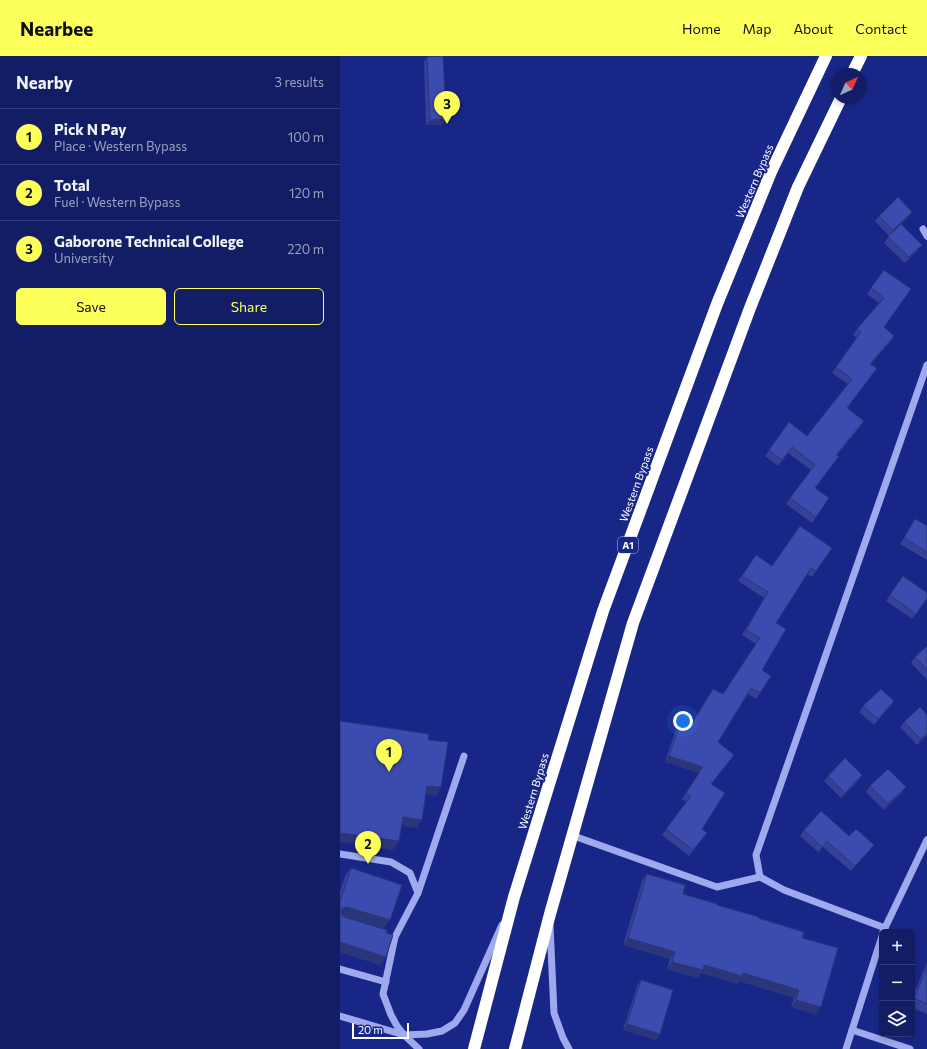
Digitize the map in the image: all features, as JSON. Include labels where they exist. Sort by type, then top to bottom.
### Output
[{"type":"highway","name":"Western Bypass","points":[[474,1049],[514,897],[603,611],[716,304],[771,172],[826,56]]},
{"type":"highway","points":[[855,68],[861,56]]},
{"type":"highway","points":[[515,1049],[571,835],[633,623],[798,186],[838,104]]},
{"type":"street","points":[[924,229],[927,236]]},
{"type":"street","points":[[760,876],[756,855],[927,365]]},
{"type":"street","points":[[418,1049],[404,1035],[391,1015],[383,994],[392,936],[418,893],[464,756]]},
{"type":"street","points":[[571,835],[717,887],[760,876],[784,890],[882,929]]},
{"type":"street","points":[[884,929],[927,840]]},
{"type":"street","points":[[340,854],[391,862],[410,872],[418,893]]},
{"type":"street","points":[[340,1016],[404,1035],[426,1034],[442,1031],[455,1023],[464,1010],[514,897]]},
{"type":"street","points":[[550,914],[554,1013],[563,1038],[569,1049]]},
{"type":"street","points":[[846,1049],[879,945]]},
{"type":"street","points":[[340,968],[386,982]]},
{"type":"street","points":[[852,1030],[910,1049]]},
{"type":"building","points":[[443,56],[446,119],[430,120],[427,57]]},
{"type":"building","points":[[898,197],[912,212],[893,230],[879,216]]},
{"type":"building","points":[[901,224],[922,245],[909,257],[888,237]]},
{"type":"building","points":[[884,270],[911,289],[884,327],[894,336],[870,364],[877,368],[847,408],[864,421],[836,455],[839,456],[815,488],[829,498],[816,517],[790,498],[815,465],[792,447],[782,460],[769,450],[789,422],[807,436],[852,379],[836,367],[861,332],[857,329],[884,298],[871,288]]},
{"type":"building","points":[[915,519],[927,526],[927,552],[904,538]]},
{"type":"building","points":[[800,526],[832,548],[816,571],[811,568],[776,623],[786,629],[762,670],[771,676],[760,693],[751,688],[718,742],[734,755],[711,784],[725,793],[702,829],[707,833],[693,850],[666,829],[691,796],[686,793],[703,767],[669,756],[680,724],[690,727],[713,689],[723,694],[760,638],[746,630],[768,592],[742,576],[756,555],[772,566]]},
{"type":"building","points":[[903,576],[927,593],[927,598],[916,614],[890,595]]},
{"type":"building","points":[[927,646],[927,670],[915,657]]},
{"type":"building","points":[[881,689],[894,701],[878,719],[863,706]]},
{"type":"building","points":[[920,707],[927,715],[927,734],[921,739],[904,722]]},
{"type":"building","points":[[340,721],[429,734],[428,740],[448,742],[441,787],[427,786],[422,820],[403,817],[399,841],[340,833]]},
{"type":"building","points":[[845,758],[862,775],[845,793],[828,776]]},
{"type":"building","points":[[888,769],[906,787],[888,804],[870,786]]},
{"type":"building","points":[[821,811],[849,836],[856,829],[874,845],[855,866],[827,841],[822,847],[804,830]]},
{"type":"building","points":[[351,868],[402,885],[390,920],[347,907],[343,908],[341,911],[344,917],[387,930],[386,933],[393,935],[386,957],[340,942],[340,902]]},
{"type":"building","points":[[647,874],[685,885],[683,894],[804,932],[802,938],[838,948],[821,1007],[796,1000],[799,990],[743,973],[742,976],[704,965],[703,970],[672,962],[675,952],[628,938]]},
{"type":"building","points":[[927,968],[927,1004],[915,998]]},
{"type":"building","points":[[641,980],[673,990],[660,1034],[627,1024]]},
{"type":"place","name":"Gaborone Technical College","points":[[447,124]]},
{"type":"place","name":"Pick N Pay","points":[[389,772]]},
{"type":"place","name":"Total","points":[[368,864]]}]
